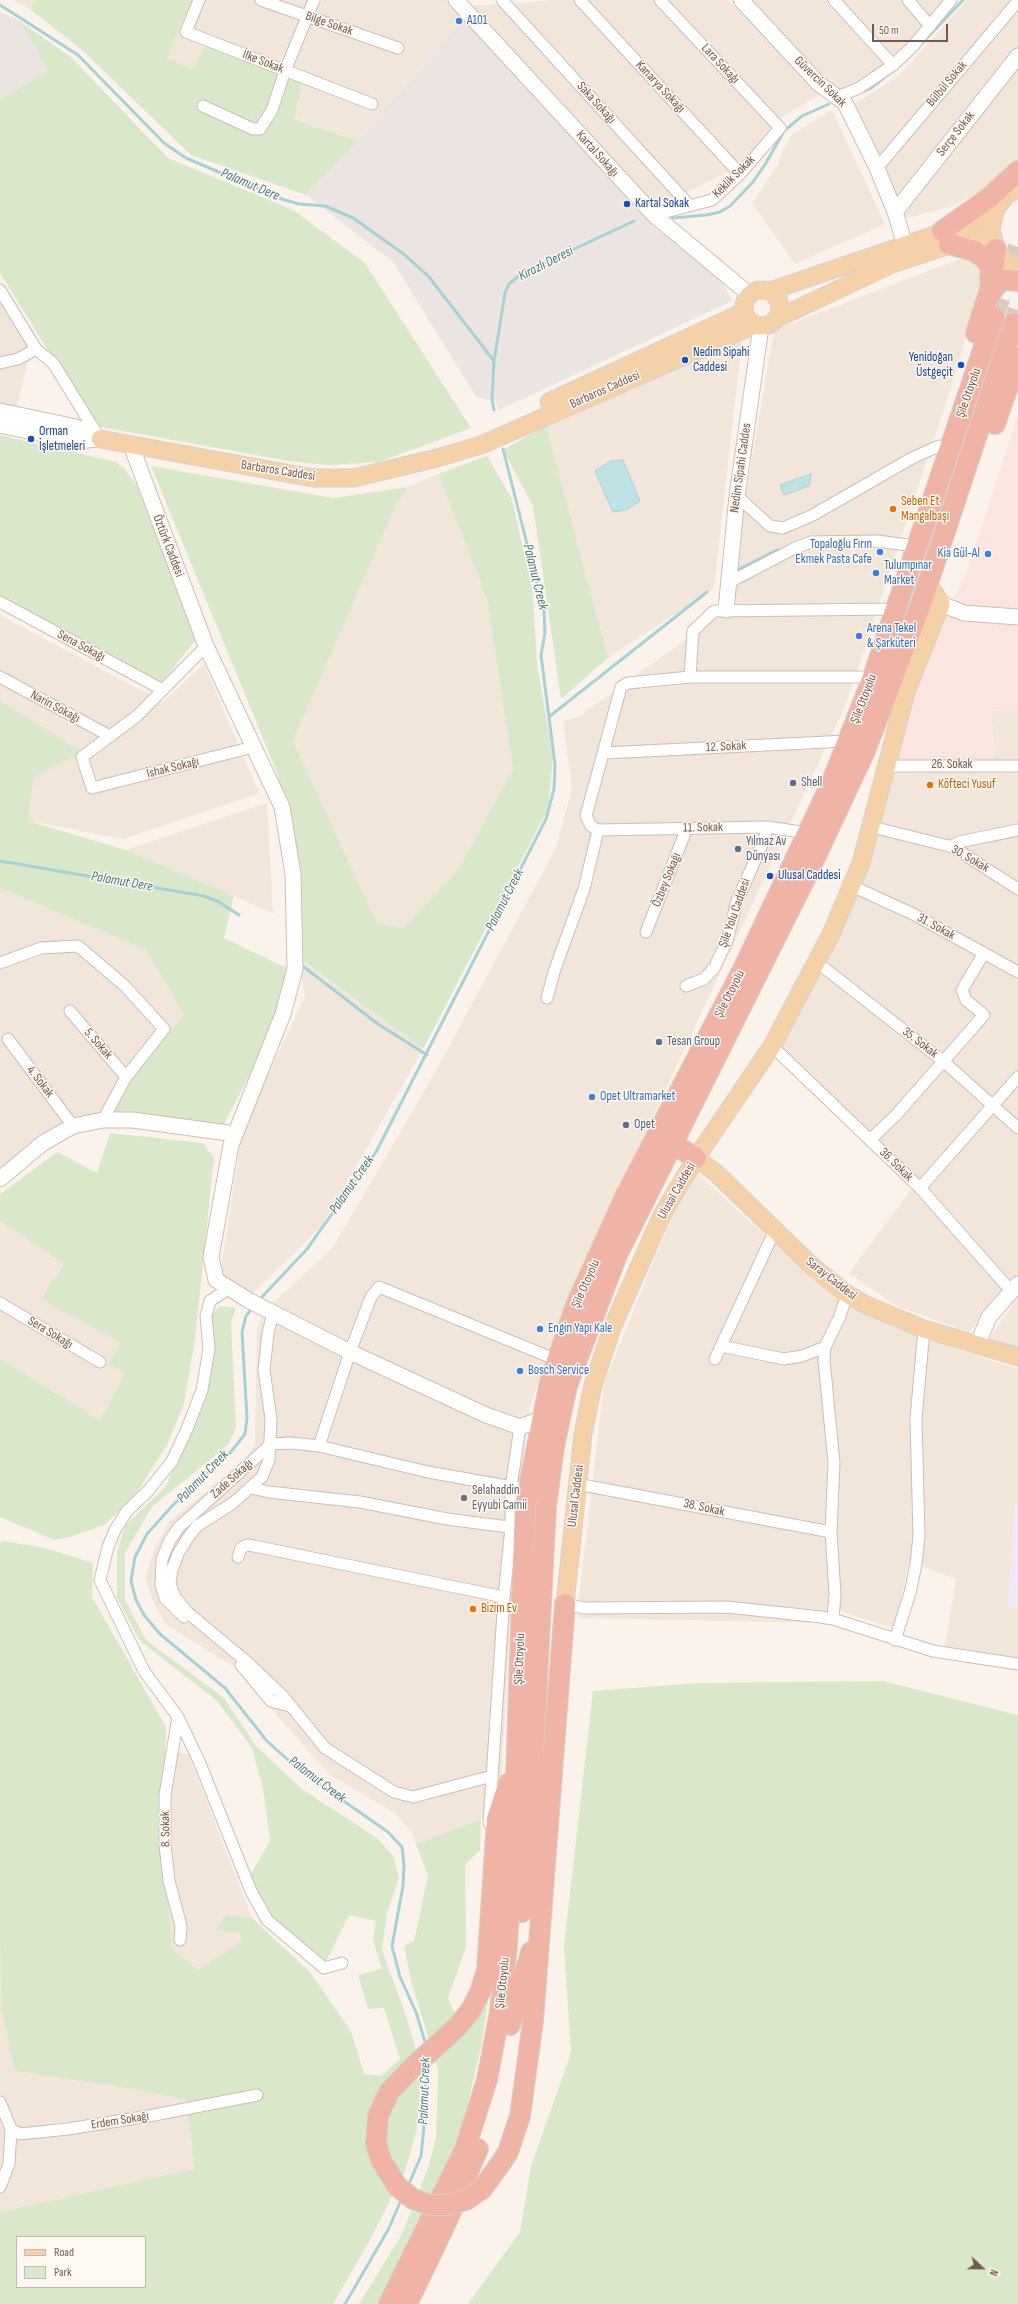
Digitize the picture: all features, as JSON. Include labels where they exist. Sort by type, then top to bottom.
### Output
[{"type":"highway","points":[[989,293],[990,267],[984,258],[974,251],[946,237],[1018,171]]},
{"type":"highway","points":[[896,609],[908,545],[989,293],[994,245]]},
{"type":"highway","points":[[989,293],[998,283],[1005,280],[1018,280]]},
{"type":"highway","name":"Şile Otoyolu","points":[[389,2304],[465,2149],[487,2080],[500,2011],[507,1945],[516,1760],[519,1677],[518,1528],[520,1489],[557,1360],[576,1305],[626,1195],[743,969],[831,784],[873,676],[994,317]]},
{"type":"highway","name":"Şile Otoyolu","points":[[407,2304],[475,2157],[496,2089],[510,2025],[528,1855],[546,1507],[554,1447],[567,1386],[617,1255],[794,901],[865,751],[921,604],[1014,323]]},
{"type":"highway","points":[[865,751],[938,598],[1018,358]]},
{"type":"highway","points":[[673,1144],[696,1158]]},
{"type":"highway","points":[[516,1760],[497,1819],[486,1970],[480,1992],[471,2010],[456,2028],[412,2068],[389,2092],[378,2116],[376,2142],[381,2160],[397,2186],[413,2199],[430,2205],[448,2205],[470,2198],[488,2182],[508,2152],[520,2116],[527,2075],[543,1908],[565,1604]]},
{"type":"highway","points":[[510,2025],[543,1908]]},
{"type":"main road","points":[[946,237],[974,221],[1010,193]]},
{"type":"main road","points":[[994,245],[992,218],[1010,193]]},
{"type":"main road","points":[[758,325],[749,321],[744,312],[744,305],[750,295],[759,290],[770,291],[906,245],[946,237],[980,237],[994,245],[1004,260],[1018,270]]},
{"type":"main road","name":"Barbaros Caddesi","points":[[100,439],[313,478],[354,478],[437,458],[482,444],[758,325],[771,324],[778,318],[946,237]]},
{"type":"main road","points":[[770,291],[778,299],[780,304],[778,318]]},
{"type":"main road","name":"Barbaros Caddesi","points":[[454,452],[477,434],[744,312]]},
{"type":"main road","name":"Ulusal Caddesi","points":[[565,1604],[577,1484],[584,1434],[593,1385],[612,1328],[659,1221],[696,1158],[772,1046],[818,963],[852,886],[872,827],[886,766],[906,692],[938,598]]},
{"type":"main road","name":"Saray Caddesi","points":[[696,1158],[716,1173],[813,1267],[847,1294],[866,1305],[924,1329],[1018,1357]]},
{"type":"street","name":"İlke Sokak","points":[[199,0],[186,32],[372,104]]},
{"type":"street","name":"Bilge Sokak","points":[[261,0],[398,48]]},
{"type":"street","points":[[203,106],[253,129],[260,129],[272,110],[285,71],[314,0]]},
{"type":"street","name":"Kartal Sokağı","points":[[456,0],[654,215],[750,295]]},
{"type":"street","name":"Saka Sokağı","points":[[502,0],[690,206]]},
{"type":"street","name":"Kanarya Sokağı","points":[[580,0],[740,174]]},
{"type":"street","name":"Lara Sokağı","points":[[660,0],[780,128]]},
{"type":"street","name":"Güvercin Sokak","points":[[740,0],[818,82],[845,103],[877,168],[895,212],[906,245]]},
{"type":"street","points":[[834,0],[893,64]]},
{"type":"street","points":[[908,0],[930,26]]},
{"type":"street","points":[[838,97],[859,88],[893,64],[913,46],[951,0]]},
{"type":"street","name":"Bülbül Sokak","points":[[877,168],[1018,1]]},
{"type":"street","name":"Serçe Sokak","points":[[895,212],[1018,56]]},
{"type":"street","name":"Keklik Sokak","points":[[654,215],[712,200],[740,174],[780,128]]},
{"type":"street","points":[[0,290],[36,348],[53,363],[100,439]]},
{"type":"street","name":"Nedim Sipahi Caddes","points":[[726,610],[737,496],[758,325]]},
{"type":"street","points":[[0,363],[18,359],[36,348]]},
{"type":"street","name":"Barbaros Caddesi","points":[[0,411],[76,427],[100,439]]},
{"type":"street","name":"Barbaros Caddesi","points":[[0,425],[76,441],[100,439]]},
{"type":"street","name":"Öztürk Caddesi","points":[[131,445],[206,646],[282,807],[293,874],[295,969],[283,1014],[231,1145],[211,1257],[216,1280],[228,1289],[350,1352],[486,1415],[520,1427]]},
{"type":"street","points":[[737,496],[770,526],[783,528],[802,521],[912,458],[939,446]]},
{"type":"street","points":[[728,583],[795,548],[811,542],[877,541],[908,545]]},
{"type":"street","points":[[938,598],[964,613],[1018,617]]},
{"type":"street","name":"Sena Sokağı","points":[[0,602],[163,690]]},
{"type":"street","points":[[690,677],[693,631],[714,611],[896,609]]},
{"type":"street","points":[[110,736],[138,716],[206,646]]},
{"type":"street","points":[[547,998],[555,969],[584,889],[598,830],[591,826],[586,816],[621,687],[628,683],[690,677],[873,676]]},
{"type":"street","name":"Narin Sokağı","points":[[0,678],[110,736]]},
{"type":"street","name":"İshak Sokağı","points":[[110,736],[82,757],[92,788],[253,747]]},
{"type":"street","name":"12. Sokak","points":[[604,753],[847,741]]},
{"type":"street","name":"26. Sokak","points":[[886,766],[1018,766]]},
{"type":"street","name":"11. Sokak","points":[[598,830],[767,827],[808,833]]},
{"type":"street","name":"Şile Yolu Caddesi","points":[[686,986],[704,979],[714,968],[727,941],[737,900],[764,840],[767,827]]},
{"type":"street","name":"30. Sokak","points":[[872,827],[951,847],[1018,889]]},
{"type":"street","name":"Özbey Sokağı","points":[[646,932],[687,828]]},
{"type":"street","points":[[951,847],[959,842],[1018,830]]},
{"type":"street","name":"31. Sokak","points":[[852,886],[913,914],[1018,972]]},
{"type":"street","points":[[0,963],[41,948],[78,946],[125,986],[164,1029],[126,1077],[103,1120]]},
{"type":"street","points":[[871,1139],[896,1115],[984,1015],[966,1000],[962,990],[984,953]]},
{"type":"street","name":"35. Sokak","points":[[818,963],[943,1061],[1018,1128]]},
{"type":"street","name":"5. Sokak","points":[[70,1011],[126,1077]]},
{"type":"street","name":"4. Sokak","points":[[8,1039],[73,1126]]},
{"type":"street","name":"36. Sokak","points":[[772,1046],[871,1139],[1015,1288]]},
{"type":"street","points":[[920,1188],[1018,1077]]},
{"type":"street","points":[[0,1179],[43,1143],[73,1126],[103,1120],[133,1120],[236,1134]]},
{"type":"street","points":[[715,1359],[775,1230]]},
{"type":"street","points":[[319,1446],[350,1352],[371,1297],[379,1287],[557,1360]]},
{"type":"street","points":[[977,1345],[979,1335],[989,1317],[1015,1288]]},
{"type":"street","points":[[228,1289],[210,1301],[206,1316],[209,1349],[202,1390],[187,1429],[172,1461],[148,1491],[127,1512],[115,1530],[108,1547],[100,1580],[144,1671],[178,1717],[200,1761],[251,1891],[267,1920],[324,1968],[342,1963]]},
{"type":"street","points":[[833,1619],[835,1594],[831,1532],[834,1463],[824,1360],[825,1347],[840,1316],[847,1294]]},
{"type":"street","name":"Sera Sokağı","points":[[0,1303],[100,1362]]},
{"type":"street","points":[[273,1313],[268,1333],[264,1370],[271,1419],[271,1444],[269,1460],[262,1478],[233,1503],[197,1526],[178,1554],[172,1570],[170,1584],[175,1597],[187,1612],[247,1662],[290,1706],[325,1748],[394,1792],[413,1797],[492,1776]]},
{"type":"street","points":[[895,1640],[910,1593],[916,1564],[919,1536],[916,1419],[924,1329]]},
{"type":"street","points":[[720,1346],[784,1359],[802,1356],[825,1347]]},
{"type":"street","points":[[271,1444],[291,1443],[319,1446],[428,1472],[520,1489],[520,1427],[541,1419]]},
{"type":"street","name":"Zade Sokağı","points":[[271,1444],[179,1527],[162,1559],[161,1585],[165,1598],[178,1612],[240,1663],[271,1701],[290,1706]]},
{"type":"street","name":"38. Sokak","points":[[577,1484],[831,1532]]},
{"type":"street","points":[[251,1488],[269,1492],[360,1502],[447,1519],[518,1528],[504,1597],[488,1834]]},
{"type":"street","points":[[238,1557],[241,1548],[247,1545],[254,1546],[504,1597]]},
{"type":"street","points":[[565,1604],[591,1608],[727,1607],[833,1619],[933,1651],[1018,1664]]},
{"type":"street","points":[[499,1662],[519,1677]]},
{"type":"street","name":"8. Sokak","points":[[178,1717],[165,1795],[165,1844],[169,1881],[181,1926],[180,1940]]},
{"type":"street","name":"Erdem Sokağı","points":[[11,2129],[20,2134],[68,2129],[149,2116],[257,2095]]},
{"type":"street","points":[[0,2102],[11,2129],[9,2164],[0,2187]]},
{"type":"shaded area","points":[[13,0],[35,0],[30,9]]},
{"type":"shaded area","points":[[192,0],[448,0],[464,18],[357,141],[294,118],[303,81],[206,44],[193,69],[167,58]]},
{"type":"shaded area","points":[[556,0],[728,0],[821,94],[777,120],[744,164],[656,208],[470,6]]},
{"type":"shaded area","points":[[751,0],[950,0],[891,61],[840,90],[830,86]]},
{"type":"shaded area","points":[[967,0],[1018,0],[1018,159],[991,186],[950,207],[904,219],[853,105],[899,76]]},
{"type":"shaded area","points":[[0,12],[20,21],[48,71],[0,99]]},
{"type":"shaded area","points":[[464,18],[653,226],[723,282],[732,301],[499,410],[495,401],[476,397],[393,262],[306,195],[357,141]]},
{"type":"shaded area","points":[[832,110],[885,224],[795,264],[752,203],[777,166],[791,135]]},
{"type":"shaded area","points":[[966,257],[987,265],[951,388],[846,704],[567,1300],[529,1408],[515,1540],[500,1803],[495,1813],[416,1844],[412,1833],[395,1813],[330,1775],[234,1667],[165,1624],[154,1603],[145,1578],[156,1546],[168,1523],[245,1460],[255,1444],[257,1329],[264,1311],[332,1249],[436,1071],[556,848],[572,789],[563,721],[578,717],[726,611],[774,330]]},
{"type":"shaded area","points":[[0,299],[31,346],[17,408],[0,405]]},
{"type":"shaded area","points":[[742,340],[714,588],[608,658],[546,425]]},
{"type":"shaded area","points":[[1018,415],[1018,710],[991,711],[995,757],[894,757],[941,621],[966,575]]},
{"type":"shaded area","points":[[438,474],[487,599],[513,769],[458,870],[403,928],[377,923],[293,741],[397,503],[408,487]]},
{"type":"shaded area","points":[[0,615],[163,702],[204,664],[259,793],[123,839],[28,821],[34,777],[83,752],[0,701]]},
{"type":"shaded area","points":[[1018,710],[1018,1274],[969,1332],[897,1306],[849,1273],[919,1179],[773,1052],[832,932],[894,757],[995,757],[991,711]]},
{"type":"shaded area","points":[[267,803],[273,913],[126,850]]},
{"type":"shaded area","points":[[0,888],[146,950],[184,1015],[107,1110],[52,1129],[0,1172]]},
{"type":"shaded area","points":[[298,957],[423,1049],[322,1226],[251,1295],[219,1282],[243,1127],[305,997]]},
{"type":"shaded area","points":[[698,1174],[812,1278],[929,1340],[1018,1369],[1018,1505],[1015,1505],[1008,1605],[1018,1607],[1018,1658],[945,1646],[956,1579],[909,1561],[895,1629],[840,1611],[820,1623],[579,1618],[578,1607],[604,1383],[671,1219]]},
{"type":"shaded area","points":[[0,1221],[64,1264],[42,1299],[121,1343],[125,1371],[100,1420],[0,1359]]},
{"type":"shaded area","points":[[1018,1298],[1018,1348],[989,1338]]},
{"type":"shaded area","points":[[1015,1504],[1018,1505],[1018,1607],[1008,1606]]},
{"type":"shaded area","points":[[164,1748],[189,1755],[252,1918],[226,1915],[242,1941],[198,1970],[172,1949],[162,1832]]},
{"type":"shaded area","points":[[0,1943],[2,2011],[130,2088],[186,2100],[195,2170],[0,2212]]},
{"type":"green space","points":[[35,0],[192,0],[167,58],[193,69],[206,44],[303,80],[294,119],[357,141],[306,195],[191,155],[83,51],[30,9]]},
{"type":"green space","points":[[20,21],[72,58],[168,158],[293,210],[365,263],[471,428],[379,462],[329,465],[289,461],[95,426],[0,273],[0,99],[48,71]]},
{"type":"green space","points":[[546,425],[608,658],[561,699],[533,506],[503,450]]},
{"type":"green space","points":[[0,435],[116,462],[125,469],[137,486],[196,640],[161,683],[0,596]]},
{"type":"green space","points":[[487,456],[512,499],[533,594],[537,665],[553,757],[548,809],[423,1049],[298,957],[294,940],[278,775],[151,466],[333,498],[408,487],[397,503],[293,741],[377,923],[403,928],[458,870],[513,769],[487,599],[438,474]]},
{"type":"green space","points":[[0,701],[83,752],[34,777],[28,821],[126,850],[234,896],[224,938],[289,969],[286,1004],[221,1130],[204,1134],[107,1110],[184,1015],[146,950],[0,888]]},
{"type":"green space","points":[[110,1133],[203,1143],[214,1158],[195,1339],[184,1404],[167,1445],[134,1497],[104,1525],[70,1537],[54,1540],[0,1517],[0,1359],[100,1420],[125,1372],[108,1365],[121,1343],[41,1299],[64,1264],[0,1221],[0,1194],[57,1152],[97,1173]]},
{"type":"green space","points":[[220,1306],[236,1308],[231,1322],[236,1428],[228,1445],[152,1507],[125,1553],[125,1600],[146,1640],[224,1698],[256,1746],[302,1789],[377,1838],[393,1856],[399,1878],[387,1913],[382,1950],[405,2013],[422,2069],[417,2129],[405,2171],[370,2240],[333,2304],[0,2304],[0,2212],[195,2169],[186,2100],[130,2088],[15,2071],[2,2011],[0,1943],[0,1543],[3,1541],[45,1548],[93,1563],[92,1597],[166,1727],[162,1832],[172,1949],[198,1970],[242,1941],[238,1933],[217,1929],[226,1915],[252,1918],[309,1971],[351,2031],[364,2074],[381,2076],[400,2059],[384,2008],[368,2009],[358,1975],[382,1969],[373,1940],[376,1921],[349,1915],[325,1964],[270,1920],[250,1875],[270,1841],[263,1788],[252,1748],[217,1701],[140,1641],[117,1598],[117,1552],[125,1526],[166,1486],[210,1379],[212,1314]]},
{"type":"green space","points":[[883,1681],[1018,1715],[1018,2304],[468,2304],[520,2232],[531,2166],[571,2053],[564,1946],[593,1691],[700,1683]]},
{"type":"green space","points":[[481,1819],[480,1850],[465,1865],[466,1947],[448,1998],[464,2035],[480,2014],[491,1982],[481,2047],[462,2128],[426,2212],[381,2304],[359,2304],[402,2234],[428,2168],[436,2138],[438,2070],[411,1981],[404,1946],[414,1941],[428,1876],[416,1844]]},
{"type":"water","points":[[623,460],[640,501],[626,510],[613,512],[595,471],[611,461]]},
{"type":"water","points":[[811,474],[809,486],[784,495],[780,485]]},
{"type":"waterway","name":"Kirazlı Deresi","points":[[861,92],[871,88],[906,60],[963,0]]},
{"type":"waterway","name":"Palamut Dere","points":[[0,5],[78,55],[164,143],[186,158],[282,199],[299,204],[325,206],[353,218],[405,255],[429,277],[494,361]]},
{"type":"waterway","name":"Kirazlı Deresi","points":[[673,218],[706,215],[720,212],[730,206],[753,182],[766,163],[784,131],[802,116],[829,104]]},
{"type":"waterway","name":"Kirazlı Deresi","points":[[494,410],[492,400],[494,361],[505,293],[509,284],[521,274],[634,221]]},
{"type":"waterway","name":"Palamut Creek","points":[[262,1297],[307,1249],[376,1152],[546,819],[554,789],[555,764],[541,655],[545,633],[544,611],[503,449]]},
{"type":"waterway","points":[[737,570],[777,550]]},
{"type":"waterway","points":[[550,716],[707,592]]},
{"type":"waterway","name":"Palamut Dere","points":[[0,861],[204,896],[219,902],[239,915]]},
{"type":"waterway","name":"Palamut Dere","points":[[304,967],[378,1024],[427,1055]]},
{"type":"waterway","name":"Palamut Creek","points":[[250,1311],[246,1316],[242,1332],[247,1418],[245,1434],[230,1453],[173,1505],[147,1534],[135,1557],[131,1581],[136,1600],[144,1615],[160,1634],[225,1688],[266,1740],[299,1770],[388,1832],[402,1847],[404,1865],[403,1886],[392,1946],[400,1977],[416,2012],[426,2045]]},
{"type":"waterway","name":"Palamut Creek","points":[[408,2186],[421,2156],[425,2116],[426,2066]]},
{"type":"waterway","name":"Palamut Creek","points":[[345,2304],[388,2230],[402,2198]]},
{"type":"tunnel","points":[[994,317],[1018,247]]},
{"type":"tunnel","points":[[1014,323],[1018,310]]},
{"type":"place","name":"A101","points":[[459,21]]},
{"type":"place","name":"Kartal Sokak","points":[[627,204]]},
{"type":"place","name":"Nedim Sipahi Caddesi","points":[[685,360]]},
{"type":"place","name":"Yenidoğan Üstgeçit","points":[[961,365]]},
{"type":"place","name":"Orman İşletmeleri","points":[[31,439]]},
{"type":"place","name":"Seben Et Mangalbaşı","points":[[893,509]]},
{"type":"place","name":"Topaloğlu Fırın Ekmek Pasta Cafe","points":[[880,552]]},
{"type":"place","name":"Kia Gül-Al","points":[[988,554]]},
{"type":"place","name":"Tulumpınar Market","points":[[876,573]]},
{"type":"place","name":"Arena Tekel & Şarküteri","points":[[859,636]]},
{"type":"place","name":"Shell","points":[[793,783]]},
{"type":"place","name":"Köfteci Yusuf","points":[[930,785]]},
{"type":"place","name":"Yılmaz Av Dünyası","points":[[738,849]]},
{"type":"place","name":"Ulusal Caddesi","points":[[770,876]]},
{"type":"place","name":"Tesan Group","points":[[659,1042]]},
{"type":"place","name":"Opet Ultramarket","points":[[592,1097]]},
{"type":"place","name":"Opet","points":[[626,1125]]},
{"type":"place","name":"Engin Yapı Kale","points":[[540,1329]]},
{"type":"place","name":"Bosch Service","points":[[520,1371]]},
{"type":"place","name":"Selahaddin Eyyubi Camii","points":[[464,1498]]},
{"type":"place","name":"Bizim Ev","points":[[473,1609]]}]
